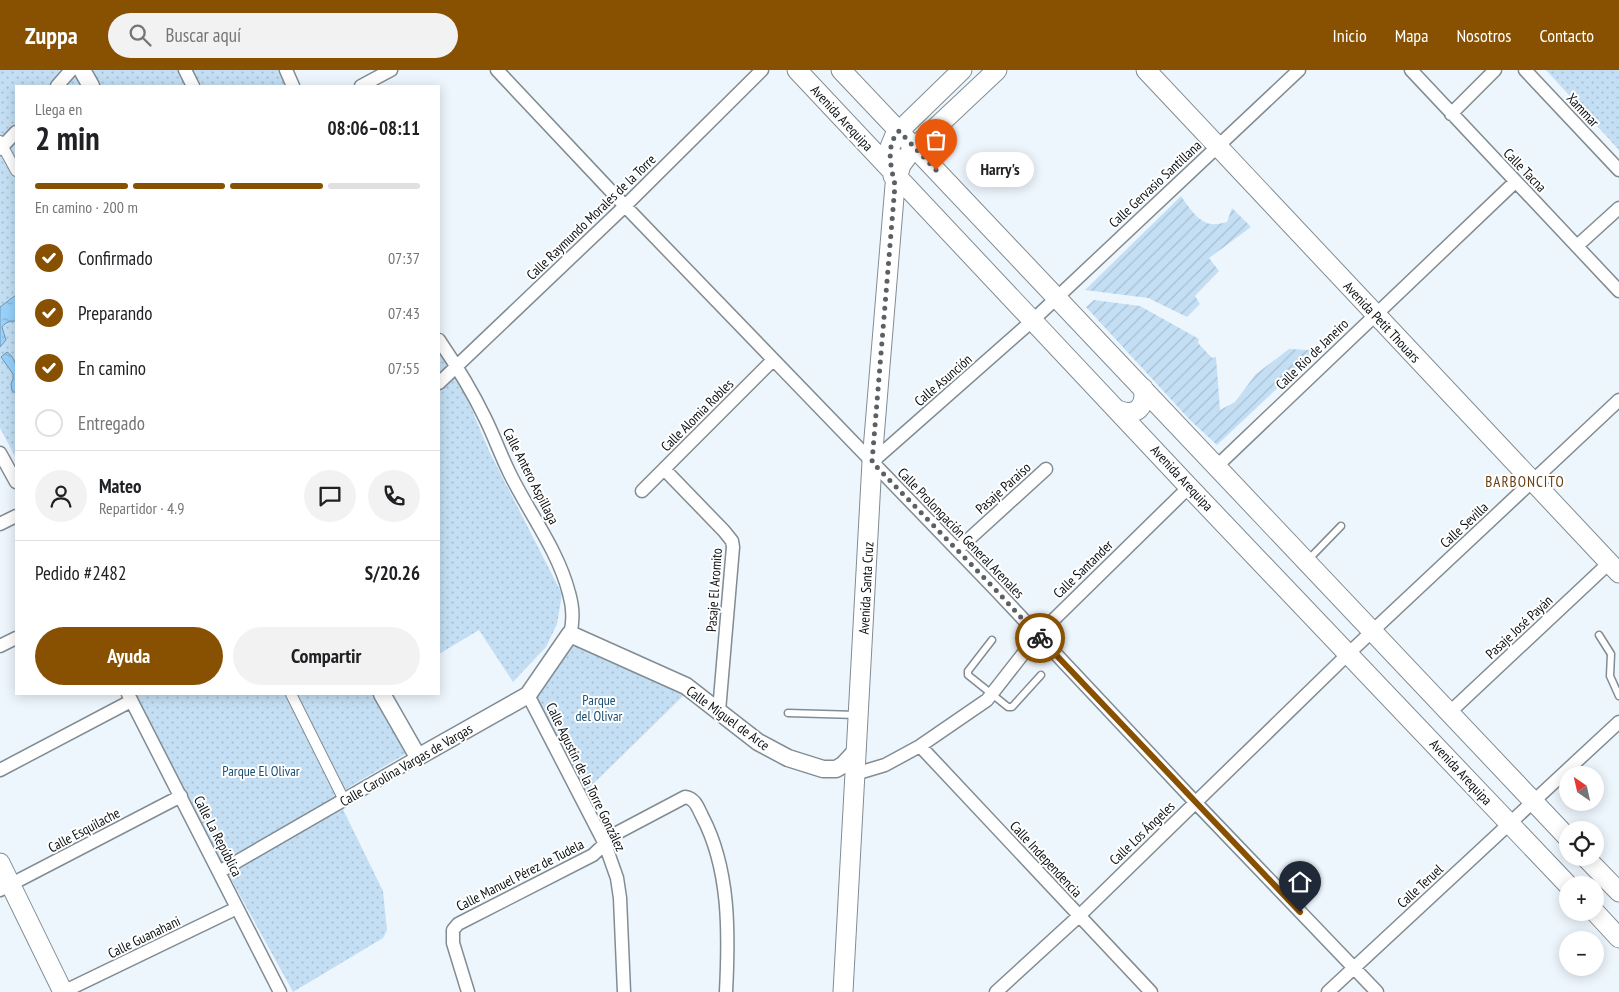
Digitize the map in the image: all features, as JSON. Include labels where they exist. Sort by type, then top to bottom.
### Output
[{"type":"main road","name":"Avenida Arequipa","points":[[797,70],[895,178],[1118,410],[1559,876]]},
{"type":"main road","points":[[842,70],[1559,829]]},
{"type":"main road","points":[[895,178],[890,147],[892,139],[962,70]]},
{"type":"main road","points":[[895,178],[903,162],[914,148],[997,70]]},
{"type":"main road","name":"Avenida Petit Thouars","points":[[1146,70],[1614,568]]},
{"type":"main road","name":"Avenida Santa Cruz","points":[[844,992],[872,462],[895,178]]},
{"type":"main road","points":[[1118,410],[1126,413],[1138,410],[1142,406],[1145,397],[1143,388]]},
{"type":"main road","points":[[0,863],[6,887],[63,992]]},
{"type":"main road","points":[[1594,866],[1619,892]]},
{"type":"main road","points":[[1603,921],[1619,938]]},
{"type":"street","points":[[58,85],[71,70]]},
{"type":"street","points":[[82,70],[90,85]]},
{"type":"street","points":[[184,70],[192,85]]},
{"type":"street","points":[[286,70],[293,85]]},
{"type":"street","points":[[363,85],[390,70]]},
{"type":"street","name":"Calle Prolongación General Arenales","points":[[498,70],[625,206],[958,550],[1037,636],[1377,992]]},
{"type":"street","name":"Calle Raymundo Morales de la Torre","points":[[440,382],[625,206],[762,70]]},
{"type":"street","name":"Calle Gervasio Santillana","points":[[1032,321],[1299,70]]},
{"type":"street","name":"Calle Tacna","points":[[1410,70],[1619,291]]},
{"type":"street","points":[[1451,114],[1495,70]]},
{"type":"street","name":"Xammar","points":[[1525,70],[1619,170]]},
{"type":"street","points":[[15,133],[1,145],[15,170]]},
{"type":"street","name":"Calle Río de Janeiro","points":[[1217,466],[1515,182]]},
{"type":"street","points":[[1577,246],[1619,208]]},
{"type":"street","name":"Calle Asunción","points":[[872,462],[1032,321]]},
{"type":"street","name":"Calle Antero Aspillaga","points":[[440,342],[485,418],[510,474],[550,547],[566,583],[573,618],[570,634]]},
{"type":"street","name":"Calle Alomia Robles","points":[[642,491],[773,360]]},
{"type":"street","name":"Calle Sevilla","points":[[1373,631],[1619,400]]},
{"type":"street","points":[[0,452],[15,480]]},
{"type":"street","name":"Pasaje El Aromito","points":[[664,469],[732,541],[719,711]]},
{"type":"street","name":"Pasaje Paraíso","points":[[958,550],[1046,469]]},
{"type":"street","name":"Calle Santander","points":[[855,774],[885,765],[920,746],[987,700],[1037,636],[1189,487]]},
{"type":"street","points":[[0,524],[15,516]]},
{"type":"street","name":"Pasaje José Payán","points":[[1450,712],[1614,568]]},
{"type":"street","name":"Calle Los Ángeles","points":[[996,992],[1079,916],[1373,631]]},
{"type":"street","name":"Calle Carolina Vargas de Vargas","points":[[219,872],[528,695],[570,634]]},
{"type":"street","name":"Calle Miguel de Arce","points":[[570,634],[694,691],[773,751],[788,758],[823,769],[836,769],[843,765],[857,750]]},
{"type":"street","points":[[0,646],[15,638]]},
{"type":"street","points":[[292,695],[344,800]]},
{"type":"street","points":[[383,695],[418,757]]},
{"type":"street","name":"Calle Agustín de la Torre González","points":[[528,695],[605,844],[620,887],[624,992]]},
{"type":"street","points":[[0,770],[129,697]]},
{"type":"street","name":"Calle La República","points":[[129,697],[280,992]]},
{"type":"street","name":"Calle Teruel","points":[[1328,992],[1619,722]]},
{"type":"street","name":"Calle Independencia","points":[[920,746],[1151,992]]},
{"type":"street","name":"Calle Esquilache","points":[[6,887],[181,796]]},
{"type":"street","name":"Calle Manuel Pérez de Tudela","points":[[468,992],[453,943],[453,930],[458,924],[594,855],[615,834],[682,798],[689,797],[694,801],[715,845],[722,881],[728,934],[726,992]]},
{"type":"street","name":"Calle Guanahani","points":[[63,992],[237,908]]},
{"type":"lane","points":[[1307,561],[1341,526]]},
{"type":"lane","points":[[1599,635],[1612,658],[1610,676],[1619,696]]},
{"type":"lane","points":[[992,640],[968,671],[968,675],[1008,707],[1012,707],[1041,675]]},
{"type":"lane","points":[[788,714],[859,715]]},
{"type":"green space","points":[[0,70],[278,70],[286,85],[15,85],[15,456],[0,428]]},
{"type":"green space","points":[[1546,70],[1619,70],[1619,150]]},
{"type":"green space","points":[[1181,196],[1194,213],[1206,223],[1227,222],[1232,208],[1251,227],[1209,258],[1219,271],[1195,296],[1200,304],[1187,317],[1148,298],[1085,290]]},
{"type":"green space","points":[[1094,300],[1140,306],[1199,339],[1198,343],[1212,358],[1216,357],[1220,410],[1235,402],[1256,374],[1289,349],[1307,350],[1320,348],[1217,445],[1190,420],[1086,307]]},
{"type":"green space","points":[[440,341],[490,453],[562,594],[557,624],[546,647],[513,682],[479,630],[440,653]]},
{"type":"green space","name":"Parque del Olivar","points":[[574,642],[684,695],[586,791],[534,692]]},
{"type":"green space","name":"Parque El Olivar","points":[[136,695],[378,695],[407,753],[336,795],[383,891],[387,930],[383,938],[293,992],[214,848]]},
{"type":"water","points":[[15,296],[15,321],[8,322],[2,327],[6,340],[0,347],[0,307]]},
{"type":"water","points":[[7,352],[15,362],[15,392],[12,391],[11,384],[13,374],[1,357]]},
{"type":"way so far","points":[[936,170],[899,131],[892,139],[890,147],[895,185],[872,462],[1040,638]]},
{"type":"place","name":"Harry's","points":[[936,170]]},
{"type":"district","name":"BARBONCITO","points":[[1525,482]]},
{"type":"route","points":[[1040,638],[1300,912]]}]
